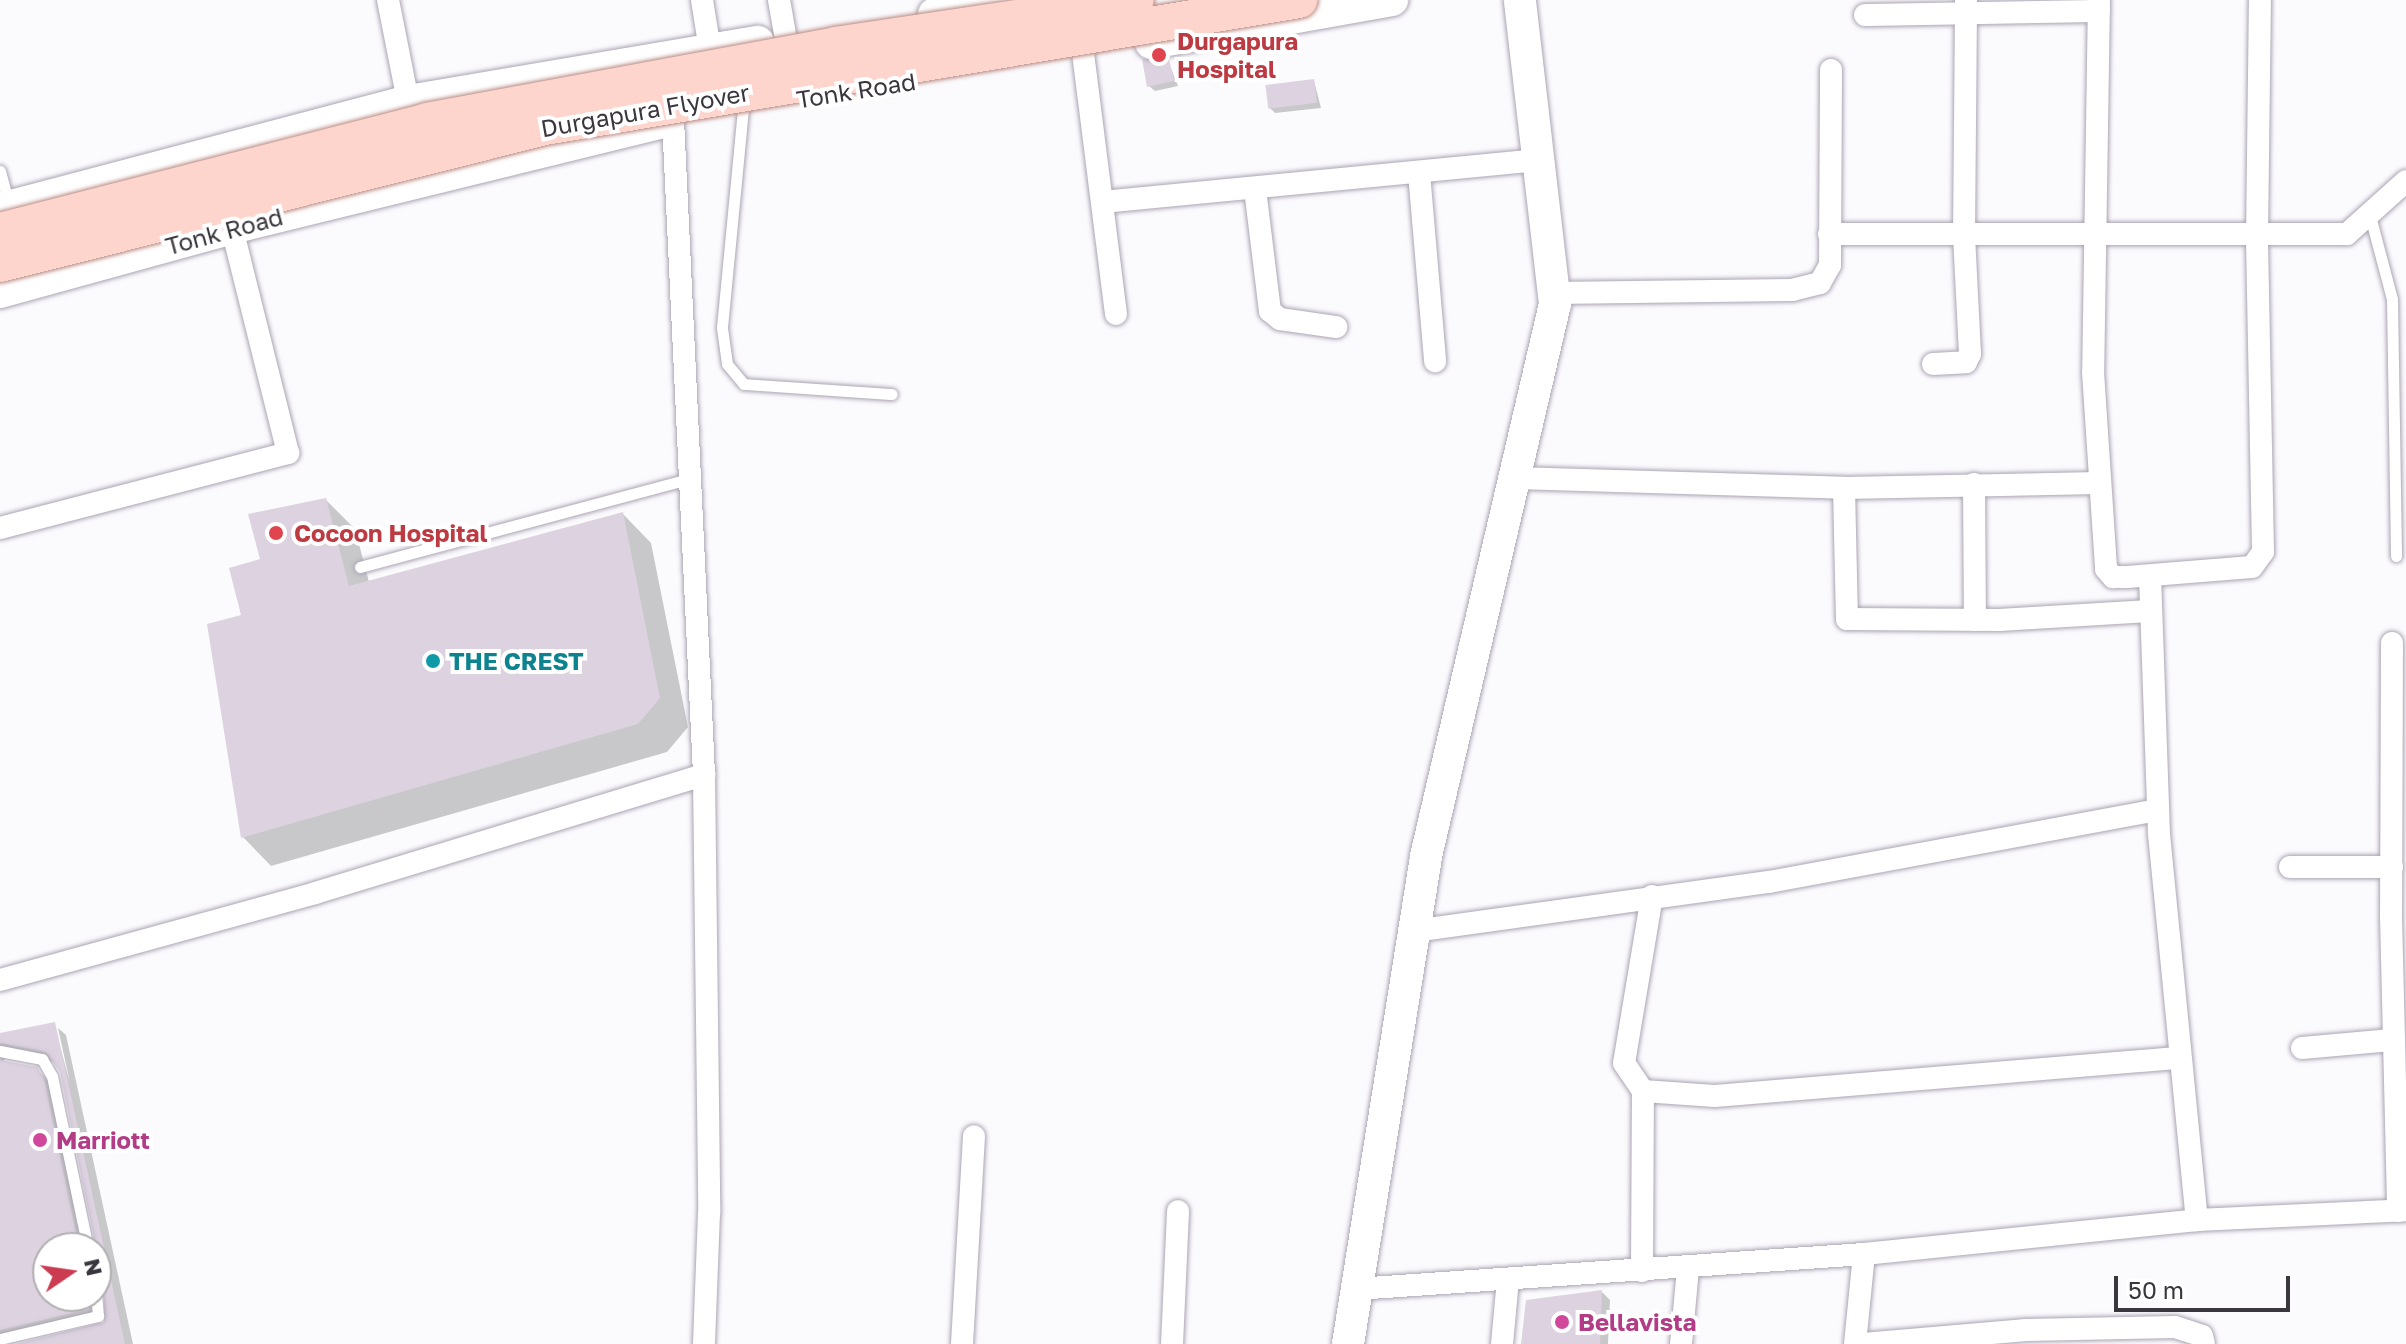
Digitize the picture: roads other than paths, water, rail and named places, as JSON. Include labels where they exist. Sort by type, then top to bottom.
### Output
[{"type":"main road","name":"Durgapura Flyover","points":[[3,215],[427,121],[836,45],[1136,0]]},
{"type":"main road","name":"Durgapura Flyover","points":[[0,264],[545,127],[1299,0]]},
{"type":"street","points":[[388,0],[408,101]]},
{"type":"street","points":[[702,0],[710,50]]},
{"type":"street","points":[[779,0],[786,38]]},
{"type":"street","points":[[3,215],[408,101],[786,38],[927,8],[1006,0]]},
{"type":"street","name":"Tonk Road","points":[[0,292],[232,228],[675,120],[1392,0]]},
{"type":"street","points":[[1348,1344],[1426,856],[1515,478],[1553,293],[1520,0]]},
{"type":"street","points":[[1865,15],[1966,6],[2099,6],[2094,236],[2099,483],[2106,569],[2113,577],[2150,576],[2252,567],[2263,552],[2257,232],[2260,0]]},
{"type":"street","points":[[1933,364],[1969,358],[1964,237],[1966,6]]},
{"type":"street","points":[[1083,53],[1116,314]]},
{"type":"street","points":[[666,57],[675,120],[704,775],[709,1213],[704,1344]]},
{"type":"street","points":[[1553,293],[1792,290],[1820,283],[1830,265],[1831,70]]},
{"type":"street","points":[[1103,202],[1538,160]]},
{"type":"street","points":[[1419,173],[1435,361]]},
{"type":"street","points":[[1829,234],[1964,237],[2257,232],[2347,234],[2369,211],[2406,181]]},
{"type":"street","points":[[1255,189],[1270,311],[1280,319],[1336,327]]},
{"type":"street","points":[[0,528],[288,453],[232,228]]},
{"type":"street","points":[[1515,478],[1844,488],[2099,483]]},
{"type":"street","points":[[1974,484],[1975,620]]},
{"type":"street","points":[[1844,488],[1847,619],[1975,620],[2150,611]]},
{"type":"street","points":[[2150,576],[2157,810],[2197,1220]]},
{"type":"street","points":[[1356,1289],[1864,1254],[2197,1220],[2402,1210],[2392,1040],[2392,867],[2399,704],[2392,643]]},
{"type":"street","points":[[0,980],[315,893],[704,775]]},
{"type":"street","points":[[1414,931],[1769,882],[2157,810]]},
{"type":"street","points":[[2290,867],[2392,867]]},
{"type":"street","points":[[1642,1271],[1643,1091],[1624,1063],[1652,896]]},
{"type":"street","points":[[2302,1048],[2392,1040]]},
{"type":"street","points":[[1643,1091],[1715,1096],[2179,1058]]},
{"type":"street","points":[[962,1344],[974,1136]]},
{"type":"street","points":[[1172,1344],[1178,1211]]},
{"type":"street","points":[[1855,1344],[1864,1254]]},
{"type":"street","points":[[1681,1344],[1688,1268]]},
{"type":"street","points":[[1502,1344],[1508,1279]]},
{"type":"street","points":[[1863,1344],[2065,1337],[2175,1327],[2202,1336],[2204,1344]]},
{"type":"lane","points":[[743,109],[722,328],[727,364],[744,384],[892,394]]},
{"type":"lane","points":[[0,171],[3,215]]},
{"type":"lane","points":[[2369,211],[2392,299],[2396,556]]},
{"type":"lane","points":[[360,567],[693,477]]},
{"type":"lane","points":[[0,1051],[42,1059],[52,1076],[85,1232]]},
{"type":"lane","points":[[0,1339],[98,1316],[98,1312]]},
{"type":"place","name":"Durgapura Hospital","points":[[1159,55]]},
{"type":"place","name":"Cocoon Hospital","points":[[276,533]]},
{"type":"place","name":"THE CREST","points":[[433,661]]},
{"type":"place","name":"Marriott","points":[[40,1140]]},
{"type":"place","name":"Bellavista","points":[[1562,1322]]}]
